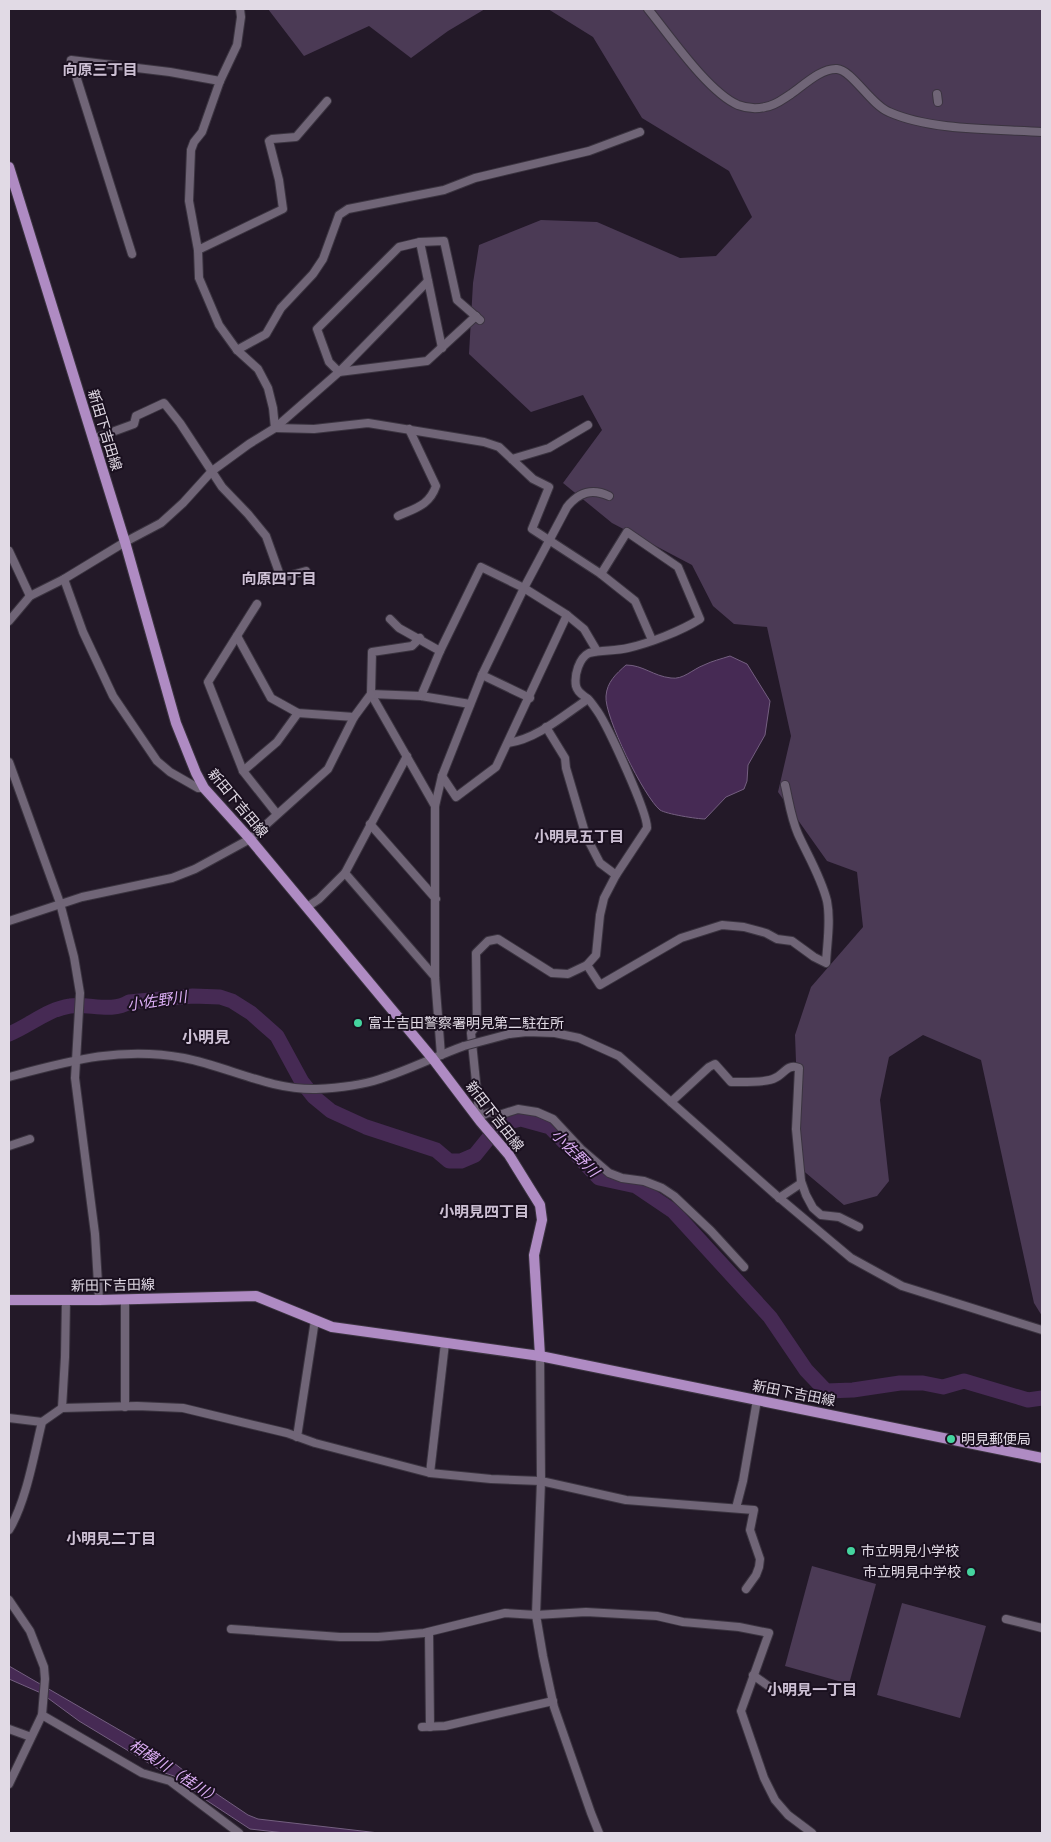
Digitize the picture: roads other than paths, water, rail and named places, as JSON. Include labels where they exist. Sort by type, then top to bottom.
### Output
[{"type":"main road","name":"新田下吉田線","points":[[9,167],[125,542],[176,723],[196,773],[204,788],[437,1057],[509,1155],[540,1205],[542,1220],[534,1255],[540,1356]]},
{"type":"main road","name":"新田下吉田線","points":[[9,1300],[256,1296],[332,1327],[540,1356],[1042,1458]]},
{"type":"street","points":[[240,9],[241,16],[237,45],[220,81],[202,132],[194,142],[191,150],[189,201],[198,250],[199,278],[219,325],[237,350],[258,370],[268,388],[275,428]]},
{"type":"street","points":[[648,9],[717,92],[738,105],[748,108],[777,104],[818,75],[837,69],[845,72],[876,105],[887,112],[903,118],[943,125],[1042,132]]},
{"type":"street","points":[[132,254],[71,60],[170,72],[220,81]]},
{"type":"street","points":[[937,94],[938,102]]},
{"type":"street","points":[[198,250],[283,209],[279,180],[269,141],[296,136],[327,101]]},
{"type":"street","points":[[237,350],[266,334],[287,301],[313,274],[323,259],[338,219],[348,209],[444,190],[475,178],[589,151],[640,132]]},
{"type":"street","points":[[444,241],[456,300],[478,318],[427,361],[340,372],[329,362],[317,329],[399,247],[420,242],[444,241]]},
{"type":"street","points":[[420,242],[442,348]]},
{"type":"street","points":[[9,621],[30,596],[64,579],[125,542],[161,523],[183,504],[212,471],[275,428],[340,372],[428,281]]},
{"type":"street","points":[[93,439],[134,424],[136,416],[164,403],[180,423],[222,488],[248,514],[266,536],[281,578],[306,571]]},
{"type":"street","points":[[275,428],[314,429],[368,423],[492,443],[499,447],[533,479],[549,487],[532,529],[601,574],[635,601],[652,640]]},
{"type":"street","points":[[512,459],[549,448],[588,425]]},
{"type":"street","points":[[398,516],[426,503],[436,486],[409,429]]},
{"type":"street","points":[[437,1057],[435,806],[442,776],[482,675],[524,588],[567,507],[579,495],[592,491],[609,496]]},
{"type":"street","points":[[601,574],[627,532],[678,567],[700,619],[652,640],[627,648],[597,651],[585,655],[577,672],[576,688],[580,694],[588,699],[609,734],[647,823],[646,831],[616,875],[604,898],[600,910],[596,955],[587,965],[568,974],[552,973],[498,939],[488,941],[476,954],[477,1024],[471,1033],[481,1118],[490,1112],[499,1115],[518,1109],[537,1112],[553,1119],[581,1149],[609,1173],[622,1178],[644,1181],[662,1188],[674,1196],[711,1231],[744,1267]]},
{"type":"street","points":[[9,551],[30,596]]},
{"type":"street","points":[[421,696],[440,651],[481,567],[524,588],[567,615],[584,629],[597,651]]},
{"type":"street","points":[[64,579],[83,632],[113,696],[157,761],[170,772],[198,788],[204,788]]},
{"type":"street","points":[[257,604],[208,682],[243,771],[278,814]]},
{"type":"street","points":[[442,776],[456,797],[496,767],[530,698],[567,615]]},
{"type":"street","points":[[390,619],[399,628],[420,638],[440,651]]},
{"type":"street","points":[[237,636],[271,698],[298,713],[354,717]]},
{"type":"street","points":[[420,638],[412,646],[372,652],[371,694],[435,806]]},
{"type":"street","points":[[482,675],[530,698]]},
{"type":"street","points":[[371,694],[421,696],[470,704]]},
{"type":"street","points":[[9,921],[82,896],[172,878],[195,869],[250,839],[328,769],[354,717],[371,694]]},
{"type":"street","points":[[508,743],[520,742],[546,728],[588,699]]},
{"type":"street","points":[[243,771],[277,742],[298,713]]},
{"type":"street","points":[[546,728],[565,758],[566,768],[586,836],[600,863],[616,875]]},
{"type":"street","points":[[307,907],[319,899],[345,873],[407,756]]},
{"type":"street","points":[[9,762],[60,903],[74,957],[80,993],[75,1078],[96,1234],[99,1300]]},
{"type":"street","points":[[587,965],[600,985],[682,938],[709,928],[728,925],[755,929],[777,939],[792,941],[826,963],[829,915],[827,902],[819,877],[804,848],[790,812],[785,786]]},
{"type":"street","points":[[370,824],[436,899]]},
{"type":"street","points":[[345,873],[435,977]]},
{"type":"street","points":[[9,1077],[76,1059],[115,1053],[185,1058],[283,1086],[314,1089],[346,1087],[380,1079],[464,1046],[509,1034],[527,1032],[555,1033],[579,1038],[619,1056],[779,1198],[851,1258],[902,1286],[1042,1330]]},
{"type":"street","points":[[672,1102],[708,1067],[715,1064],[731,1082],[774,1080],[786,1069],[795,1066],[799,1068],[796,1129],[801,1181],[806,1195],[813,1208],[821,1215],[839,1217],[859,1227]]},
{"type":"street","points":[[9,1146],[30,1139]]},
{"type":"street","points":[[779,1198],[801,1181]]},
{"type":"street","points":[[62,1408],[66,1299]]},
{"type":"street","points":[[125,1299],[125,1407]]},
{"type":"street","points":[[297,1437],[315,1320]]},
{"type":"street","points":[[430,1474],[445,1343]]},
{"type":"street","points":[[540,1356],[541,1481],[536,1614],[553,1701],[588,1804],[600,1833]]},
{"type":"street","points":[[736,1508],[743,1481],[757,1400]]},
{"type":"street","points":[[9,1530],[14,1521],[28,1478],[42,1422],[62,1408],[137,1406],[183,1408],[430,1474],[491,1480],[541,1481],[626,1500],[754,1510],[750,1530],[760,1559],[756,1575],[746,1589]]},
{"type":"street","points":[[9,1418],[42,1422]]},
{"type":"street","points":[[9,1600],[30,1631],[44,1667],[46,1680],[42,1715],[9,1784]]},
{"type":"street","points":[[231,1630],[340,1637],[378,1637],[429,1632],[504,1613],[586,1612],[657,1616],[683,1622],[739,1626],[769,1633],[741,1710],[764,1778],[775,1800],[788,1815],[812,1833]]},
{"type":"street","points":[[1006,1619],[1042,1628]]},
{"type":"street","points":[[429,1632],[426,1727],[445,1726],[553,1701]]},
{"type":"street","points":[[753,1675],[774,1690]]},
{"type":"street","points":[[42,1715],[142,1773],[170,1781],[239,1833]]},
{"type":"street","points":[[9,1730],[31,1738]]},
{"type":"water","points":[[730,656],[747,664],[770,701],[765,735],[748,765],[747,781],[744,789],[726,797],[705,819],[663,812],[653,802],[635,773],[611,720],[606,696],[610,682],[626,665],[632,665],[665,677],[675,678]]},
{"type":"water","name":"相模川（桂川）","points":[[9,1666],[166,1757],[248,1815],[258,1819],[379,1833],[285,1833],[250,1829],[174,1776],[165,1773],[79,1721],[41,1693],[9,1679]]},
{"type":"waterway","name":"小佐野川","points":[[9,1034],[46,1014],[70,1006],[115,1007],[129,1002],[193,996],[220,997],[232,1001],[251,1013],[277,1036],[302,1082],[314,1097],[331,1111],[366,1127],[436,1150],[449,1161],[461,1161],[475,1155],[500,1124],[521,1119],[550,1127],[599,1178],[636,1186],[673,1211],[770,1317],[806,1370],[826,1391],[853,1390],[900,1383],[923,1383],[943,1387],[964,1381],[1028,1400],[1042,1398]]},
{"type":"place","name":"富士吉田警察署明見第二駐在所","points":[[358,1023]]},
{"type":"place","name":"明見郵便局","points":[[951,1439]]},
{"type":"place","name":"市立明見小学校","points":[[851,1551]]},
{"type":"place","name":"市立明見中学校","points":[[971,1572]]},
{"type":"district","name":"向原三丁目","points":[[100,70]]},
{"type":"district","name":"向原四丁目","points":[[279,579]]},
{"type":"district","name":"小明見五丁目","points":[[579,837]]},
{"type":"district","name":"小明見","points":[[206,1037]]},
{"type":"district","name":"小明見四丁目","points":[[484,1212]]},
{"type":"district","name":"小明見二丁目","points":[[111,1539]]},
{"type":"district","name":"小明見一丁目","points":[[812,1690]]}]
